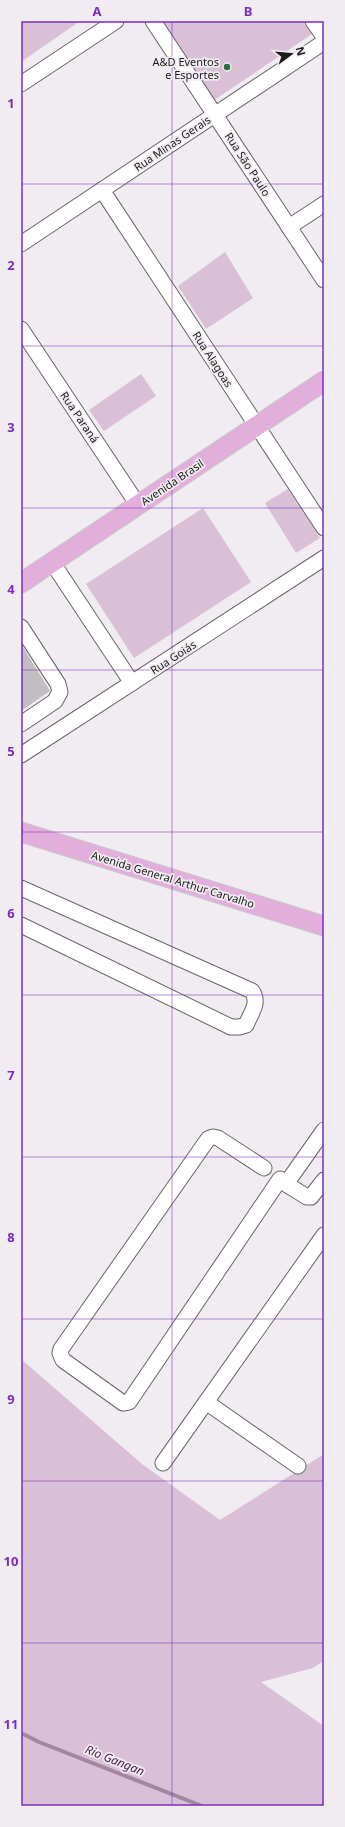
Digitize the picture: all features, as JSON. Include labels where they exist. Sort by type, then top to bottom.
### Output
[{"type":"main road","name":"Avenida Brasil","points":[[21,583],[324,381]]},
{"type":"main road","name":"Avenida General Arthur Carvalho","points":[[21,832],[324,926]]},
{"type":"street","points":[[21,84],[116,21]]},
{"type":"street","name":"Rua São Paulo","points":[[153,21],[216,114],[324,280]]},
{"type":"street","points":[[313,21],[324,38]]},
{"type":"street","name":"Rua Minas Gerais","points":[[21,244],[324,42]]},
{"type":"street","name":"Rua Alagoas","points":[[102,190],[324,528]]},
{"type":"street","points":[[289,227],[324,204]]},
{"type":"street","name":"Rua Paraná","points":[[21,329],[138,505]]},
{"type":"street","name":"Rua Goiás","points":[[21,755],[324,558]]},
{"type":"street","points":[[52,562],[132,683]]},
{"type":"street","points":[[21,626],[54,678],[60,692],[55,701],[21,724]]},
{"type":"street","points":[[21,888],[252,991],[256,997],[256,1002],[246,1024],[231,1028],[21,925]]},
{"type":"street","points":[[324,1130],[286,1184],[307,1197],[314,1194],[324,1180]]},
{"type":"street","points":[[264,1168],[218,1138],[208,1138],[61,1349],[60,1353],[63,1360],[123,1403],[129,1402],[280,1179]]},
{"type":"street","points":[[164,1463],[324,1235]]},
{"type":"street","points":[[206,1402],[298,1466]]},
{"type":"shaded area","points":[[21,21],[80,21],[21,62]]},
{"type":"shaded area","name":"A&D Eventos e Esportes","points":[[160,21],[303,21],[312,34],[213,101]]},
{"type":"shaded area","points":[[225,252],[253,298],[206,329],[178,286]]},
{"type":"shaded area","points":[[141,374],[156,396],[104,431],[89,410]]},
{"type":"shaded area","points":[[288,489],[320,538],[296,553],[265,503]]},
{"type":"shaded area","points":[[203,508],[251,582],[134,658],[86,584]]},
{"type":"shaded area","points":[[21,1359],[142,1464],[220,1520],[324,1454],[324,1661],[313,1668],[261,1682],[324,1726],[324,1806],[21,1806]]},
{"type":"building","points":[[21,644],[50,691],[21,711]]},
{"type":"waterway","name":"Rio Gangan","points":[[21,1733],[39,1742],[202,1806]]},
{"type":"place","name":"A&D Eventos e Esportes","points":[[227,67]]}]
